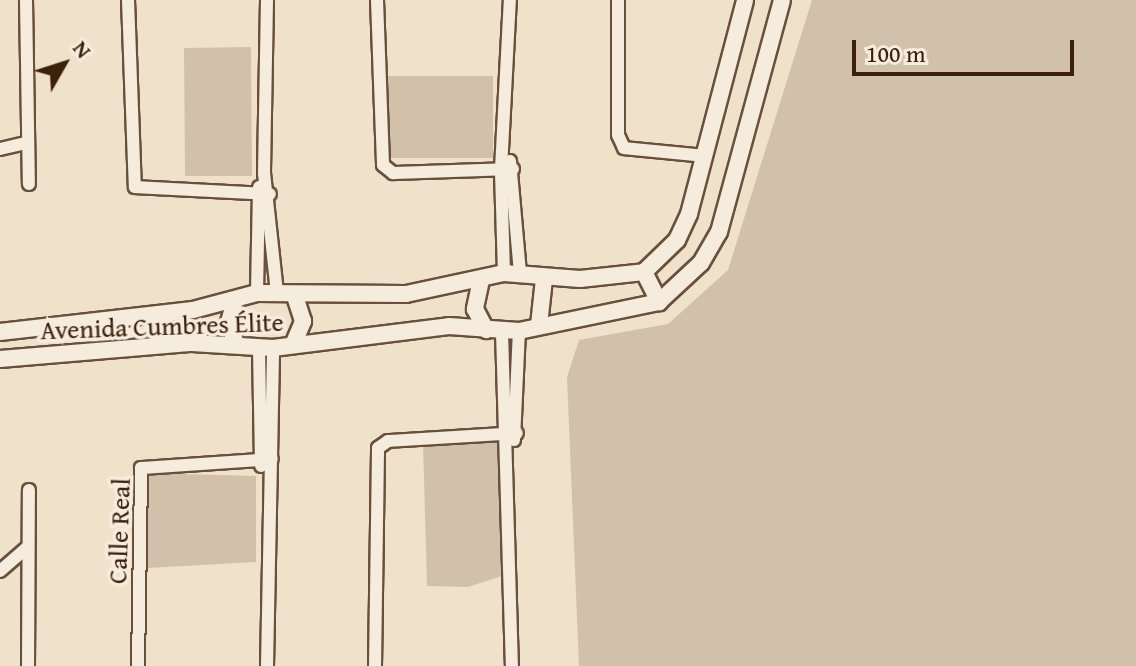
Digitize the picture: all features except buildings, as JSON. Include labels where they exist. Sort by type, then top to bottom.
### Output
[{"type":"street","points":[[26,0],[29,184]]},
{"type":"street","points":[[128,0],[135,187],[263,194]]},
{"type":"street","points":[[257,293],[264,173],[267,0]]},
{"type":"street","points":[[377,0],[383,165],[393,173],[507,169]]},
{"type":"street","points":[[510,0],[507,169],[512,273],[544,279],[644,272],[677,240],[705,156],[745,0]]},
{"type":"street","points":[[618,0],[618,135],[624,148],[705,156]]},
{"type":"street","points":[[644,272],[659,302],[701,263],[719,232],[782,0]]},
{"type":"street","points":[[0,149],[26,143]]},
{"type":"street","points":[[263,194],[277,293]]},
{"type":"street","name":"Avenida Cumbres Élite","points":[[0,332],[235,300],[257,293],[295,296],[445,291],[512,273]]},
{"type":"street","points":[[539,325],[544,279]]},
{"type":"street","points":[[481,280],[475,309],[502,331],[511,434],[512,666]]},
{"type":"street","points":[[293,345],[303,321],[295,296]]},
{"type":"street","points":[[235,300],[229,323],[236,345]]},
{"type":"street","name":"Avenida Cumbres Élite","points":[[0,359],[75,352],[236,345],[266,348],[402,329],[502,331],[659,302]]},
{"type":"street","points":[[72,324],[75,352]]},
{"type":"street","points":[[266,348],[272,459],[267,484],[267,666]]},
{"type":"street","points":[[266,348],[258,459],[267,484]]},
{"type":"street","points":[[375,666],[378,448],[388,441],[511,434]]},
{"type":"street","name":"Calle Real","points":[[138,666],[141,468],[272,459]]},
{"type":"street","points":[[28,666],[29,490]]},
{"type":"street","points":[[0,571],[28,547]]},
{"type":"shaded area","points":[[812,0],[1136,0],[1136,666],[579,666],[567,377],[579,340],[668,324],[728,270]]},
{"type":"shaded area","points":[[251,47],[252,176],[185,176],[184,48]]},
{"type":"shaded area","points":[[388,76],[493,76],[493,158],[388,158]]},
{"type":"shaded area","points":[[500,439],[505,575],[468,587],[427,586],[423,443]]},
{"type":"shaded area","points":[[146,473],[256,476],[256,562],[148,568]]}]
